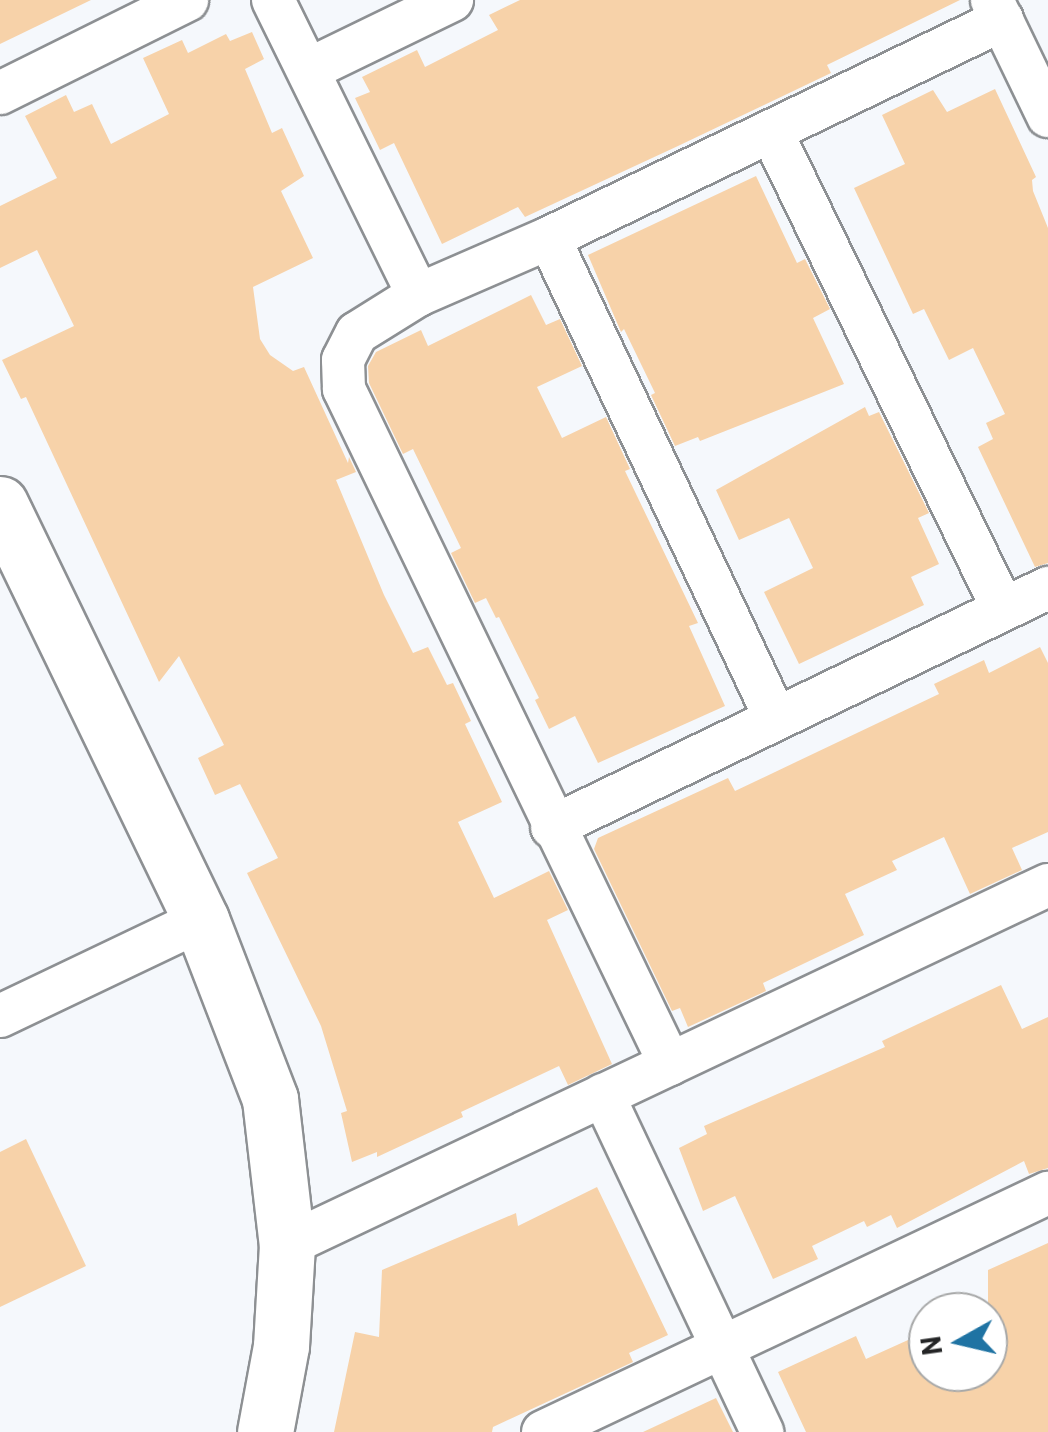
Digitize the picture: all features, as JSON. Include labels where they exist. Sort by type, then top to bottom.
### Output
[{"type":"main road","points":[[0,504],[202,920],[270,1099],[279,1144],[287,1245],[282,1346],[265,1432]]},
{"type":"street","points":[[0,92],[187,0]]},
{"type":"street","points":[[273,0],[418,295]]},
{"type":"street","points":[[310,69],[452,0]]},
{"type":"street","points":[[670,1064],[344,389],[343,360],[357,333],[418,295],[549,238],[772,132],[998,10],[1048,116]]},
{"type":"street","points":[[772,132],[1003,609]]},
{"type":"street","points":[[549,238],[775,717]]},
{"type":"street","points":[[552,826],[1048,588]]},
{"type":"street","points":[[287,1245],[1048,885]]},
{"type":"street","points":[[0,1016],[202,920]]},
{"type":"street","points":[[603,1095],[762,1432]]},
{"type":"street","points":[[543,1432],[1048,1193]]},
{"type":"building","points":[[0,0],[91,0],[0,44]]},
{"type":"building","points":[[520,0],[960,0],[827,65],[831,73],[678,146],[525,217],[518,207],[442,244],[394,143],[380,150],[355,98],[370,92],[362,77],[417,50],[425,67],[498,30],[489,15]]},
{"type":"building","points":[[252,32],[264,59],[245,69],[272,133],[282,128],[304,176],[281,191],[313,258],[253,287],[260,339],[270,355],[293,371],[304,367],[348,463],[349,457],[356,472],[336,480],[384,595],[413,653],[428,647],[447,685],[453,683],[471,721],[465,724],[502,802],[458,822],[494,898],[549,871],[568,910],[547,920],[612,1064],[568,1085],[559,1066],[377,1157],[377,1152],[352,1162],[341,1113],[347,1111],[321,1026],[247,873],[278,858],[240,784],[215,795],[198,758],[224,745],[179,656],[159,682],[26,397],[21,399],[2,360],[74,326],[37,250],[0,268],[0,206],[57,178],[25,116],[66,95],[74,112],[92,104],[111,144],[169,114],[143,58],[182,40],[188,53],[226,34],[230,41]]},
{"type":"building","points":[[995,89],[1036,177],[1032,180],[1033,191],[1048,228],[1048,563],[1035,567],[978,447],[993,439],[986,423],[1005,414],[973,348],[949,360],[924,309],[913,314],[854,188],[905,164],[882,115],[933,90],[947,112]]},
{"type":"building","points":[[756,176],[797,263],[805,259],[830,309],[813,318],[844,384],[700,441],[698,437],[675,446],[651,395],[655,393],[624,329],[621,332],[588,255]]},
{"type":"building","points":[[531,295],[546,325],[560,319],[582,366],[537,387],[562,438],[606,417],[630,469],[625,471],[698,623],[689,626],[725,706],[598,763],[575,716],[549,729],[535,700],[539,698],[499,617],[496,618],[486,598],[475,603],[451,553],[461,548],[413,449],[403,454],[369,383],[368,366],[376,352],[421,330],[428,346]]},
{"type":"building","points":[[865,407],[869,416],[879,412],[929,513],[918,518],[939,564],[911,577],[924,605],[799,664],[764,592],[813,568],[789,518],[739,540],[716,490]]},
{"type":"building","points":[[1040,647],[1048,663],[1048,832],[1012,848],[1022,870],[970,894],[944,837],[892,861],[897,870],[845,894],[864,935],[763,983],[766,991],[688,1027],[680,1008],[672,1011],[594,849],[598,838],[728,778],[735,791],[939,694],[934,684],[984,660],[989,673]]},
{"type":"building","points":[[1001,985],[1022,1029],[1048,1017],[1048,1168],[1029,1174],[1024,1161],[897,1228],[891,1215],[867,1227],[864,1221],[812,1246],[818,1259],[773,1279],[735,1196],[703,1211],[679,1148],[707,1134],[704,1126],[885,1047],[882,1041]]},
{"type":"building","points":[[26,1139],[86,1266],[0,1307],[0,1152]]},
{"type":"building","points":[[597,1187],[668,1335],[629,1353],[633,1362],[493,1427],[492,1432],[334,1432],[355,1332],[379,1337],[382,1270],[516,1213],[518,1226]]},
{"type":"building","points":[[1048,1243],[1048,1432],[806,1432],[778,1372],[856,1336],[866,1359],[908,1340],[908,1392],[1008,1392],[1008,1292],[988,1292],[988,1270]]},
{"type":"building","points":[[716,1398],[733,1432],[643,1432]]}]
